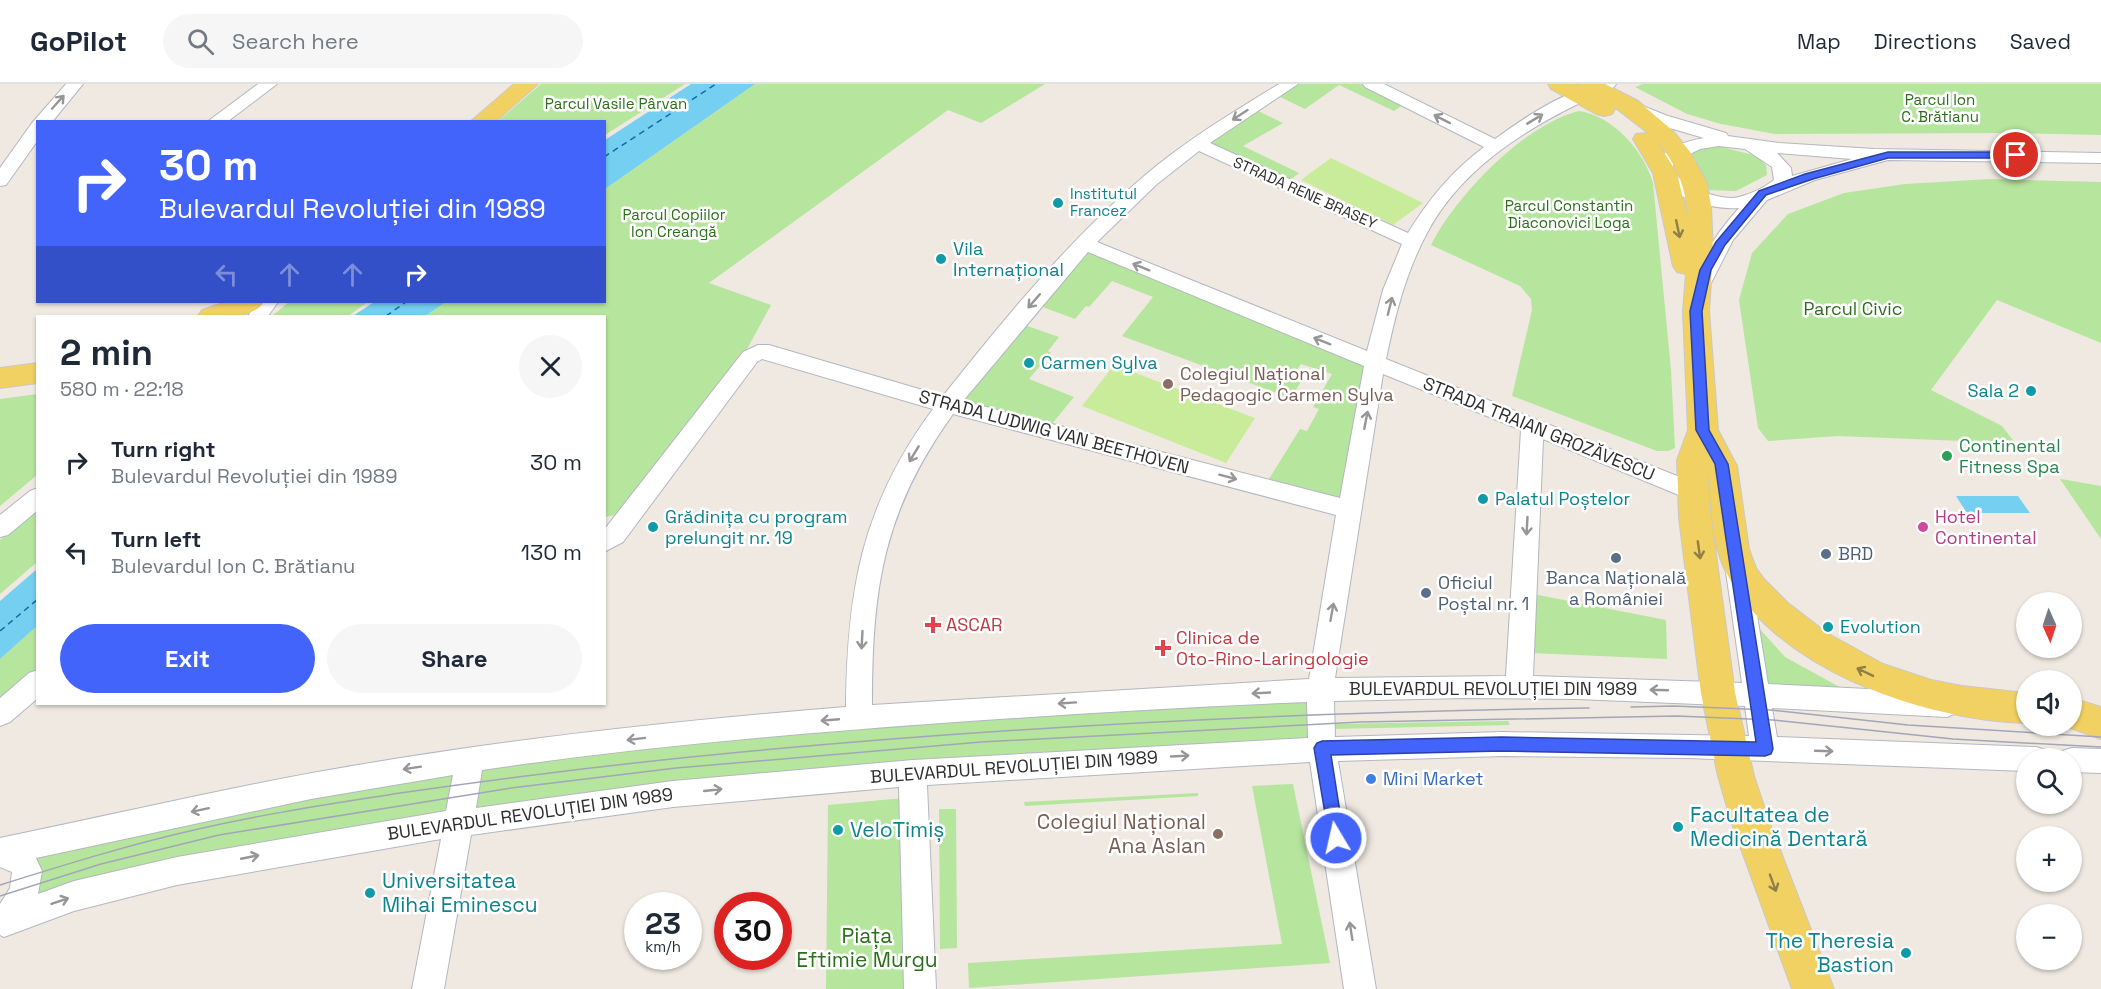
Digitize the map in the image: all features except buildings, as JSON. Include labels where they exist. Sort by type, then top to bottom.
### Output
[{"type":"main road","points":[[483,120],[528,84]]},
{"type":"main road","points":[[1560,84],[1594,88],[1630,106],[1665,136],[1696,311],[1703,430],[1692,460],[1718,693],[1747,748],[1751,824],[1813,989]]},
{"type":"main road","points":[[1594,88],[1649,144],[1695,183],[1698,197],[1700,252],[1696,311]]},
{"type":"main road","points":[[214,315],[248,303]]},
{"type":"main road","points":[[231,315],[255,303]]},
{"type":"main road","points":[[248,315],[265,303]]},
{"type":"main road","points":[[0,378],[36,373]]},
{"type":"main road","points":[[1703,430],[1721,464],[1735,554],[1755,592],[1775,613],[1828,652],[1872,675],[1949,700],[2014,708]]},
{"type":"main road","points":[[2082,716],[2101,723]]},
{"type":"street","points":[[44,120],[75,84]]},
{"type":"street","points":[[218,120],[269,84]]},
{"type":"street","points":[[859,718],[865,603],[878,533],[898,482],[923,438],[1024,312],[1084,244],[1136,193],[1197,144],[1290,84]]},
{"type":"street","points":[[1371,84],[1495,146]]},
{"type":"street","points":[[1360,989],[1322,748],[1320,690],[1349,509],[1376,363],[1396,282],[1413,242],[1444,195],[1466,170],[1495,146],[1546,113],[1594,88]]},
{"type":"street","points":[[1630,106],[1662,120],[1743,144],[1766,154],[1782,170],[1783,178],[1780,183],[1746,201],[1735,203],[1698,197]]},
{"type":"street","points":[[0,181],[6,161],[36,129]]},
{"type":"street","points":[[1671,162],[1707,141],[1888,155],[1972,154],[2101,158]]},
{"type":"street","name":"STRADA RENE BRASEY","points":[[1197,144],[1413,242]]},
{"type":"street","points":[[1816,150],[1810,154],[1810,159],[1818,166],[1832,170]]},
{"type":"street","points":[[1696,311],[1699,290],[1714,253],[1763,193],[1832,170],[1888,155]]},
{"type":"street","points":[[6,161],[36,158]]},
{"type":"street","name":"STRADA TRAIAN GROZĂVESCU","points":[[1084,244],[1694,492]]},
{"type":"street","name":"STRADA LUDWIG VAN BEETHOVEN","points":[[606,542],[615,535],[750,357],[761,351],[772,352],[948,405],[1349,509]]},
{"type":"street","points":[[1519,687],[1532,426]]},
{"type":"street","points":[[0,528],[36,499]]},
{"type":"street","points":[[1735,554],[1755,695],[1747,748]]},
{"type":"street","points":[[0,714],[36,683]]},
{"type":"street","name":"BULEVARDUL REVOLUȚIEI DIN 1989","points":[[0,852],[354,778],[470,760],[679,734],[859,718],[1101,701],[1320,690],[1519,687],[1718,693],[2014,708]]},
{"type":"street","points":[[2082,712],[2101,711]]},
{"type":"street","name":"BULEVARDUL REVOLUȚIEI DIN 1989","points":[[3,923],[74,896],[177,871],[291,849],[458,822],[673,794],[913,773],[1322,748],[1502,744],[1747,748],[2016,758]]},
{"type":"street","points":[[428,989],[470,760]]},
{"type":"street","points":[[2082,760],[2101,761]]},
{"type":"street","points":[[913,773],[920,989]]},
{"type":"street","name":"BULEVARDUL REVOLUȚIEI DIN 1989","points":[[0,852],[21,861],[28,876],[26,888],[19,903],[3,923]]},
{"type":"green space","name":"Parcul Vasile Pârvan","points":[[541,84],[685,84],[606,134],[606,120],[499,120]]},
{"type":"green space","name":"Parcul Copiilor Ion Creangă","points":[[755,84],[1045,84],[981,123],[948,110],[709,283],[771,305],[740,362],[626,513],[606,517],[606,315],[426,315],[444,303],[606,303],[606,188]]},
{"type":"green space","points":[[1290,84],[1371,84],[1407,102],[1394,111],[1339,85],[1305,109],[1274,94]]},
{"type":"green space","name":"Parcul Ion C. Brătianu","points":[[1643,84],[2101,84],[2101,135],[1775,134],[1721,124],[1687,114],[1635,87]]},
{"type":"green space","points":[[1252,108],[1283,123],[1243,146],[1299,173],[1285,184],[1197,144]]},
{"type":"green space","name":"Parcul Constantin Diaconovici Loga","points":[[1579,111],[1604,120],[1625,137],[1635,147],[1653,183],[1671,370],[1675,448],[1668,451],[1657,451],[1512,396],[1532,310],[1531,299],[1520,286],[1431,245],[1457,205],[1493,165],[1536,131]]},
{"type":"green space","points":[[1718,146],[1757,156],[1766,165],[1767,175],[1736,191],[1706,190],[1703,175],[1689,153]]},
{"type":"green space","points":[[1331,158],[1423,203],[1393,225],[1301,180]]},
{"type":"green space","name":"Parcul Civic","points":[[1990,179],[2101,182],[2101,343],[1997,300],[1931,390],[2002,426],[2019,448],[1963,441],[1837,436],[1768,441],[1758,428],[1739,300],[1752,253],[1788,214],[1844,193],[1905,184]]},
{"type":"green space","points":[[1085,244],[1376,363],[1349,509],[1264,487],[1300,429],[1307,431],[1319,409],[1313,407],[1332,374],[1301,364],[1291,378],[1301,382],[1290,398],[1122,336],[1153,297],[1112,281],[1075,319],[1032,303]]},
{"type":"green space","points":[[288,303],[367,303],[349,315],[273,315]]},
{"type":"green space","points":[[1016,322],[1059,337],[1048,351],[1051,353],[1029,379],[1074,397],[1047,430],[948,405]]},
{"type":"green space","points":[[1114,365],[1255,418],[1226,463],[1082,406]]},
{"type":"green space","points":[[36,394],[36,476],[0,506],[0,399]]},
{"type":"green space","points":[[2060,479],[2101,486],[2101,539]]},
{"type":"green space","points":[[36,508],[36,563],[0,594],[0,540]]},
{"type":"green space","points":[[1533,594],[1666,620],[1667,659],[1531,653]]},
{"type":"green space","points":[[36,627],[36,682],[0,714],[0,659]]},
{"type":"green space","points":[[1758,627],[1785,657],[1845,690],[1765,686]]},
{"type":"green space","points":[[1313,695],[1315,743],[466,816],[475,765],[671,741]]},
{"type":"green space","points":[[1508,721],[1510,725],[1333,729],[1333,724]]},
{"type":"green space","points":[[460,768],[453,816],[21,911],[18,852]]},
{"type":"green space","points":[[1293,784],[1330,963],[969,988],[968,963],[1282,944],[1252,786]]},
{"type":"green space","points":[[1198,793],[1198,796],[1025,806],[1024,802]]},
{"type":"green space","name":"Piața Eftimie Murgu","points":[[904,798],[909,989],[826,989],[828,805]]},
{"type":"green space","points":[[939,809],[956,809],[957,948],[940,949]]},
{"type":"water","points":[[691,84],[755,84],[606,188],[606,139]]},
{"type":"water","points":[[372,303],[444,303],[426,315],[354,315]]},
{"type":"water","points":[[1956,496],[2018,496],[2030,513],[1967,513]]},
{"type":"water","points":[[36,570],[36,627],[0,659],[0,601]]},
{"type":"ferry route","points":[[606,156],[716,84]]},
{"type":"ferry route","points":[[387,315],[405,303]]},
{"type":"ferry route","points":[[0,631],[36,601]]},
{"type":"tram line","points":[[1631,707],[1674,706],[1770,710],[1908,725],[2101,737]]},
{"type":"tram line","points":[[0,885],[145,842],[245,819],[400,793],[620,765],[856,742],[1065,727],[1379,713],[1589,708]]},
{"type":"tram line","points":[[0,896],[101,864],[219,835],[511,788],[676,768],[981,742],[1360,722],[1677,716],[1773,720],[1953,739],[2101,747]]},
{"type":"place","name":"Institutul Francez","points":[[1058,203]]},
{"type":"place","name":"Vila Internațional","points":[[941,259]]},
{"type":"place","name":"Carmen Sylva","points":[[1029,363]]},
{"type":"place","name":"Colegiul Național Pedagogic Carmen Sylva","points":[[1168,384]]},
{"type":"place","name":"Sala 2","points":[[2031,391]]},
{"type":"place","name":"Continental Fitness Spa","points":[[1947,456]]},
{"type":"place","name":"Palatul Poștelor","points":[[1483,499]]},
{"type":"place","name":"Grădinița cu program prelungit nr. 19","points":[[653,527]]},
{"type":"place","name":"Hotel Continental","points":[[1923,527]]},
{"type":"place","name":"BRD","points":[[1826,554]]},
{"type":"place","name":"Banca Națională a României","points":[[1616,558]]},
{"type":"place","name":"Oficiul Poștal nr. 1","points":[[1426,593]]},
{"type":"place","name":"ASCAR","points":[[933,625]]},
{"type":"place","name":"Evolution","points":[[1828,627]]},
{"type":"place","name":"Clinica de Oto-Rino-Laringologie","points":[[1163,648]]},
{"type":"place","name":"Mini Market","points":[[1371,779]]},
{"type":"place","name":"Facultatea de Medicină Dentară","points":[[1678,827]]},
{"type":"place","name":"VeloTimiș","points":[[838,830]]},
{"type":"place","name":"Colegiul Național Ana Aslan","points":[[1218,834]]},
{"type":"place","name":"Universitatea Mihai Eminescu","points":[[370,893]]},
{"type":"place","name":"The Theresia Bastion","points":[[1906,953]]},
{"type":"route","points":[[1336,838],[1322,748],[1502,744],[1765,749],[1721,464],[1703,430],[1696,311],[1705,270],[1729,232],[1763,193],[1809,176],[1888,155],[2016,155]]}]
